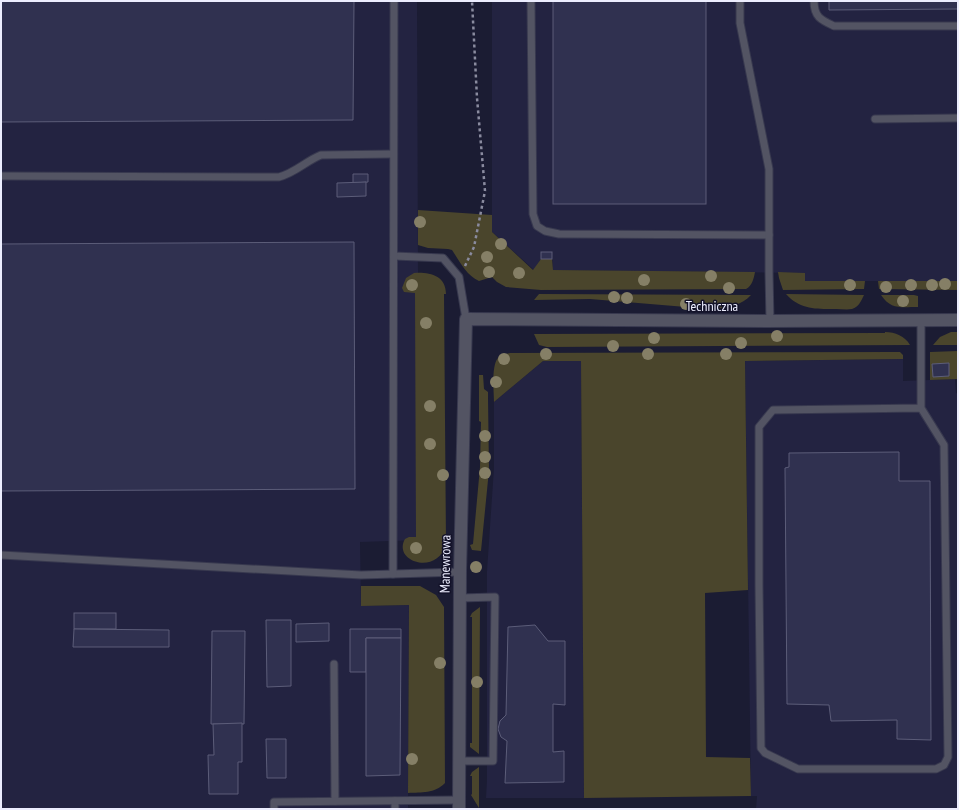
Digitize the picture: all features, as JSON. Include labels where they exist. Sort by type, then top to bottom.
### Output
[{"type":"street","name":"Techniczna","points":[[466,319],[770,321],[958,320]]},
{"type":"street","name":"Manewrowa","points":[[459,804],[460,572],[466,319]]},
{"type":"lane","points":[[393,574],[394,1]]},
{"type":"lane","points":[[531,1],[533,214],[537,226],[546,231],[559,234],[769,235]]},
{"type":"lane","points":[[740,1],[740,24],[769,169],[770,321]]},
{"type":"lane","points":[[814,1],[814,8],[820,20],[834,26],[958,26]]},
{"type":"lane","points":[[874,119],[958,118]]},
{"type":"lane","points":[[1,176],[280,177],[287,175],[311,159],[321,155],[394,154]]},
{"type":"lane","points":[[394,256],[443,258],[459,277],[466,319]]},
{"type":"lane","points":[[921,320],[921,408],[944,445],[948,757],[944,765],[936,769],[798,769],[765,752],[761,748],[758,427],[773,410],[921,408]]},
{"type":"lane","points":[[1,555],[361,575],[460,572]]},
{"type":"lane","points":[[459,761],[493,761],[495,596],[460,598]]},
{"type":"lane","points":[[334,664],[336,801]]},
{"type":"lane","points":[[395,801],[395,809]]},
{"type":"lane","points":[[274,809],[274,802],[395,801],[459,804]]},
{"type":"path","points":[[459,277],[474,247],[485,191],[477,98],[472,1]]},
{"type":"shaded area","points":[[1,1],[417,1],[419,540],[360,542],[361,606],[409,605],[408,809],[1,809]]},
{"type":"shaded area","points":[[492,1],[958,1],[958,281],[805,281],[804,273],[553,270],[552,252],[542,252],[541,259],[534,270],[492,232]]},
{"type":"shaded area","points":[[418,210],[492,215],[492,232],[533,270],[541,259],[552,259],[553,270],[755,272],[755,274],[751,284],[746,289],[541,290],[506,287],[492,277],[479,281],[474,278],[464,268],[452,250],[428,248],[418,245]]},
{"type":"shaded area","points":[[778,272],[805,273],[805,281],[865,281],[864,289],[783,290]]},
{"type":"shaded area","points":[[414,273],[425,273],[436,276],[443,283],[446,294],[444,294],[446,544],[441,554],[434,560],[426,563],[410,559],[405,554],[403,547],[405,539],[409,537],[416,537],[415,293],[404,292],[402,288],[406,278]]},
{"type":"shaded area","points":[[878,281],[958,281],[958,290],[879,289]]},
{"type":"shaded area","points":[[539,294],[751,295],[734,305],[715,309],[590,299],[534,300]]},
{"type":"shaded area","points":[[786,294],[864,295],[860,304],[852,309],[822,309],[803,306],[791,299]]},
{"type":"shaded area","points":[[881,295],[918,296],[918,307],[897,307],[885,300]]},
{"type":"shaded area","points":[[951,332],[958,332],[958,345],[933,345],[940,337]]},
{"type":"shaded area","points":[[885,333],[899,335],[910,345],[547,347],[539,345],[534,334]]},
{"type":"shaded area","points":[[958,351],[958,379],[930,380],[930,352]]},
{"type":"shaded area","points":[[900,352],[903,355],[903,359],[745,361],[748,590],[705,593],[706,757],[750,758],[751,796],[584,798],[581,361],[543,361],[494,402],[494,367],[498,358],[510,353]]},
{"type":"shaded area","points":[[903,359],[903,381],[955,379],[956,393],[958,394],[958,809],[756,809],[757,796],[751,796],[745,361]]},
{"type":"shaded area","points":[[543,361],[581,361],[584,798],[486,798],[487,571],[494,468],[494,402]]},
{"type":"shaded area","points":[[479,375],[483,375],[484,389],[488,392],[489,470],[481,551],[472,550],[470,545],[473,544],[480,467],[481,422],[479,421]]},
{"type":"shaded area","points":[[361,586],[420,586],[436,595],[444,607],[445,783],[441,787],[432,791],[408,793],[409,605],[361,606]]},
{"type":"shaded area","points":[[480,607],[479,754],[470,747],[470,743],[472,743],[472,617],[470,617],[472,613]]},
{"type":"shaded area","points":[[479,767],[479,808],[471,795],[472,776],[470,776],[472,772]]},
{"type":"building","points":[[1,1],[354,1],[353,120],[1,122]]},
{"type":"building","points":[[553,1],[706,1],[706,204],[553,204]]},
{"type":"building","points":[[829,1],[958,1],[958,9],[829,10]]},
{"type":"building","points":[[353,174],[368,174],[368,182],[353,183]]},
{"type":"building","points":[[366,182],[366,196],[337,197],[337,183]]},
{"type":"building","points":[[354,242],[355,489],[1,491],[1,244]]},
{"type":"building","points":[[541,252],[552,252],[552,259],[541,259]]},
{"type":"building","points":[[949,363],[949,376],[933,377],[932,364]]},
{"type":"building","points":[[899,452],[899,481],[930,481],[931,740],[897,739],[897,720],[831,721],[829,705],[787,704],[785,468],[789,467],[789,453]]},
{"type":"building","points":[[74,613],[116,613],[116,629],[74,629]]},
{"type":"building","points":[[266,620],[291,620],[291,686],[267,687]]},
{"type":"building","points":[[329,623],[329,641],[296,642],[296,624]]},
{"type":"building","points":[[535,625],[548,641],[565,641],[565,705],[553,704],[553,752],[564,751],[564,782],[505,783],[507,741],[501,737],[498,729],[500,721],[506,715],[508,627]]},
{"type":"building","points":[[74,629],[169,630],[169,647],[73,647]]},
{"type":"building","points":[[350,629],[401,629],[401,638],[366,638],[366,672],[350,672]]},
{"type":"building","points":[[212,631],[245,631],[244,724],[211,724]]},
{"type":"building","points":[[366,638],[401,638],[400,775],[366,776]]},
{"type":"building","points":[[242,723],[242,762],[238,762],[238,794],[209,794],[208,755],[214,755],[213,724]]},
{"type":"building","points":[[266,739],[286,739],[286,778],[267,778]]}]
